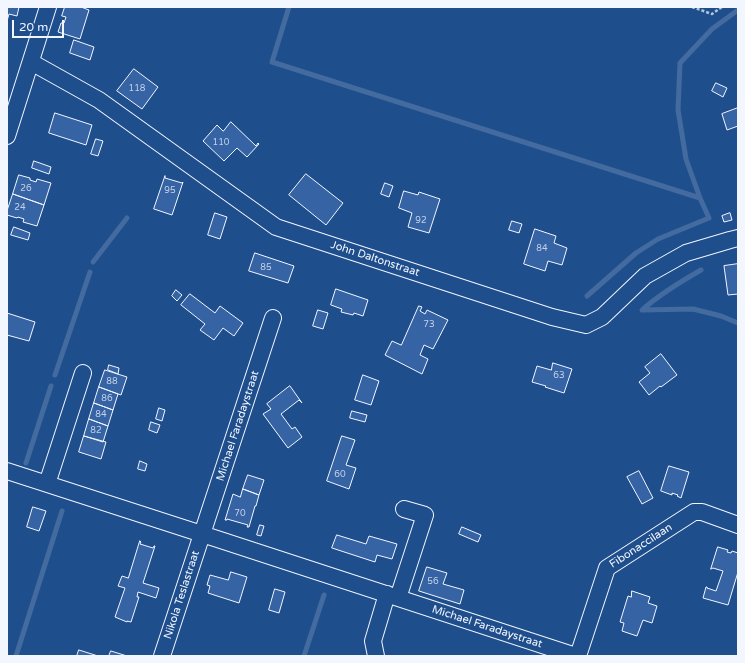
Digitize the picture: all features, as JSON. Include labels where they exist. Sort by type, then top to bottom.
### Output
[{"type":"street","points":[[7,136],[48,7]]},
{"type":"street","name":"John Daltonstraat","points":[[31,62],[99,100],[276,227],[552,317],[586,325],[602,317],[645,276],[686,253],[738,238]]},
{"type":"street","name":"Michael Faradaystraat","points":[[202,534],[273,318]]},
{"type":"street","points":[[47,484],[82,374]]},
{"type":"street","name":"Michael Faradaystraat","points":[[7,471],[577,656]]},
{"type":"street","points":[[376,656],[373,641],[425,515],[404,508]]},
{"type":"street","name":"Fibonaccilaan","points":[[577,656],[607,568],[694,512],[702,512],[738,525]]},
{"type":"street","name":"Nikola Teslastraat","points":[[162,656],[202,534]]},
{"type":"path","points":[[692,7],[712,14],[722,7]]},
{"type":"building","points":[[7,7],[19,7],[17,16],[9,14],[7,21]]},
{"type":"building","points":[[65,7],[81,7],[89,10],[80,39],[58,32],[61,23],[64,23],[66,17],[62,16]]},
{"type":"building","points":[[74,40],[94,47],[90,60],[70,53]]},
{"type":"building","points":[[134,69],[158,87],[142,109],[117,91]]},
{"type":"building","points":[[716,83],[727,88],[723,97],[712,91]]},
{"type":"building","points":[[738,108],[738,126],[727,130],[722,114]]},
{"type":"building","points":[[55,113],[92,125],[86,145],[49,133]]},
{"type":"building","points":[[231,122],[256,146],[258,143],[259,144],[247,157],[237,148],[224,161],[203,141],[217,125],[223,131]]},
{"type":"building","points":[[96,139],[103,141],[98,156],[91,154]]},
{"type":"building","points":[[34,161],[51,167],[49,174],[32,168]]},
{"type":"building","points":[[306,174],[343,203],[326,225],[289,195]]},
{"type":"building","points":[[19,175],[30,178],[30,180],[36,182],[37,179],[51,183],[44,205],[13,194]]},
{"type":"building","points":[[165,176],[165,178],[183,182],[172,215],[154,209]]},
{"type":"building","points":[[385,183],[393,186],[389,197],[381,194]]},
{"type":"building","points":[[404,191],[418,195],[419,192],[440,199],[429,233],[408,227],[412,213],[399,208]]},
{"type":"building","points":[[13,194],[44,205],[37,226],[23,222],[24,219],[7,215]]},
{"type":"building","points":[[215,213],[227,217],[220,239],[208,235]]},
{"type":"building","points":[[730,213],[732,220],[724,222],[722,216]]},
{"type":"building","points":[[512,221],[522,224],[519,233],[509,230]]},
{"type":"building","points":[[14,227],[30,233],[28,240],[11,235]]},
{"type":"building","points":[[535,229],[556,236],[554,243],[567,248],[562,265],[548,261],[545,271],[524,264]]},
{"type":"building","points":[[255,253],[294,266],[288,283],[249,271]]},
{"type":"building","points":[[738,264],[738,294],[728,295],[724,266]]},
{"type":"building","points":[[336,289],[368,300],[363,316],[354,313],[353,315],[341,312],[342,309],[331,305]]},
{"type":"building","points":[[176,290],[182,295],[177,301],[172,296]]},
{"type":"building","points":[[190,294],[215,313],[220,306],[243,323],[234,336],[223,328],[214,340],[200,330],[205,324],[181,305]]},
{"type":"building","points":[[419,306],[422,307],[420,311],[425,314],[427,310],[448,320],[433,349],[424,345],[420,355],[428,359],[422,374],[385,355],[392,341],[401,345]]},
{"type":"building","points":[[318,310],[328,313],[323,329],[313,326]]},
{"type":"building","points":[[7,313],[35,322],[29,341],[7,335]]},
{"type":"building","points":[[661,354],[677,375],[649,395],[639,382],[650,373],[645,367]]},
{"type":"building","points":[[553,363],[572,369],[564,393],[532,382],[537,366],[551,370]]},
{"type":"building","points":[[109,365],[119,368],[118,374],[108,370]]},
{"type":"building","points":[[105,370],[127,377],[121,395],[99,387]]},
{"type":"building","points":[[363,375],[379,381],[371,405],[355,400]]},
{"type":"building","points":[[290,386],[302,403],[299,400],[281,414],[292,429],[295,427],[302,437],[288,448],[263,414],[271,409],[267,404]]},
{"type":"building","points":[[99,387],[118,394],[113,410],[94,403]]},
{"type":"building","points":[[94,403],[113,410],[108,426],[89,419]]},
{"type":"building","points":[[159,408],[165,410],[162,421],[156,419]]},
{"type":"building","points":[[352,411],[367,415],[365,422],[350,418]]},
{"type":"building","points":[[89,419],[108,426],[103,442],[84,436]]},
{"type":"building","points":[[151,422],[160,425],[157,433],[149,430]]},
{"type":"building","points":[[84,436],[106,442],[101,459],[79,452]]},
{"type":"building","points":[[342,436],[355,440],[346,465],[356,468],[349,489],[327,481]]},
{"type":"building","points":[[140,461],[147,464],[145,471],[138,469]]},
{"type":"building","points":[[669,466],[689,472],[681,498],[677,496],[678,495],[672,493],[672,495],[661,491]]},
{"type":"building","points":[[639,471],[653,498],[642,504],[627,477]]},
{"type":"building","points":[[248,475],[264,480],[259,495],[243,489]]},
{"type":"building","points":[[243,489],[259,495],[249,527],[247,527],[248,525],[227,519],[225,520],[233,494],[240,497]]},
{"type":"building","points":[[33,507],[46,511],[39,531],[27,527]]},
{"type":"building","points":[[260,525],[264,526],[261,536],[257,535]]},
{"type":"building","points":[[462,527],[481,535],[478,542],[459,534]]},
{"type":"building","points":[[337,535],[366,544],[369,536],[397,544],[392,559],[377,555],[375,562],[332,548]]},
{"type":"building","points":[[140,541],[140,544],[153,548],[155,546],[143,583],[159,588],[156,598],[138,592],[137,597],[139,597],[131,622],[127,622],[115,617],[125,588],[118,586],[122,576],[128,578]]},
{"type":"building","points":[[718,547],[728,550],[727,552],[731,553],[732,551],[738,553],[738,572],[728,605],[703,598],[706,587],[716,591],[723,571],[713,568],[711,569]]},
{"type":"building","points":[[427,567],[447,573],[443,584],[464,590],[460,604],[419,591]]},
{"type":"building","points":[[231,572],[247,577],[239,603],[208,593],[210,586],[207,585],[210,575],[228,580]]},
{"type":"building","points":[[275,589],[285,592],[279,613],[269,610]]},
{"type":"building","points":[[632,591],[650,597],[648,603],[657,606],[652,623],[643,620],[637,636],[622,631],[624,623],[620,622],[628,596],[631,597]]},
{"type":"building","points":[[79,650],[98,656],[77,656]]},
{"type":"building","points":[[111,651],[127,656],[109,656]]},
{"type":"waterway","points":[[289,7],[272,62],[700,198]]},
{"type":"waterway","points":[[587,296],[636,253],[658,239],[709,218],[686,159],[678,110],[680,63],[712,29],[738,10]]},
{"type":"waterway","points":[[93,262],[127,218]]},
{"type":"waterway","points":[[701,270],[670,288],[642,310],[693,309],[721,316],[738,323]]},
{"type":"waterway","points":[[55,375],[90,272]]},
{"type":"waterway","points":[[26,463],[51,386]]},
{"type":"waterway","points":[[16,656],[62,511]]},
{"type":"waterway","points":[[304,656],[324,595]]}]
